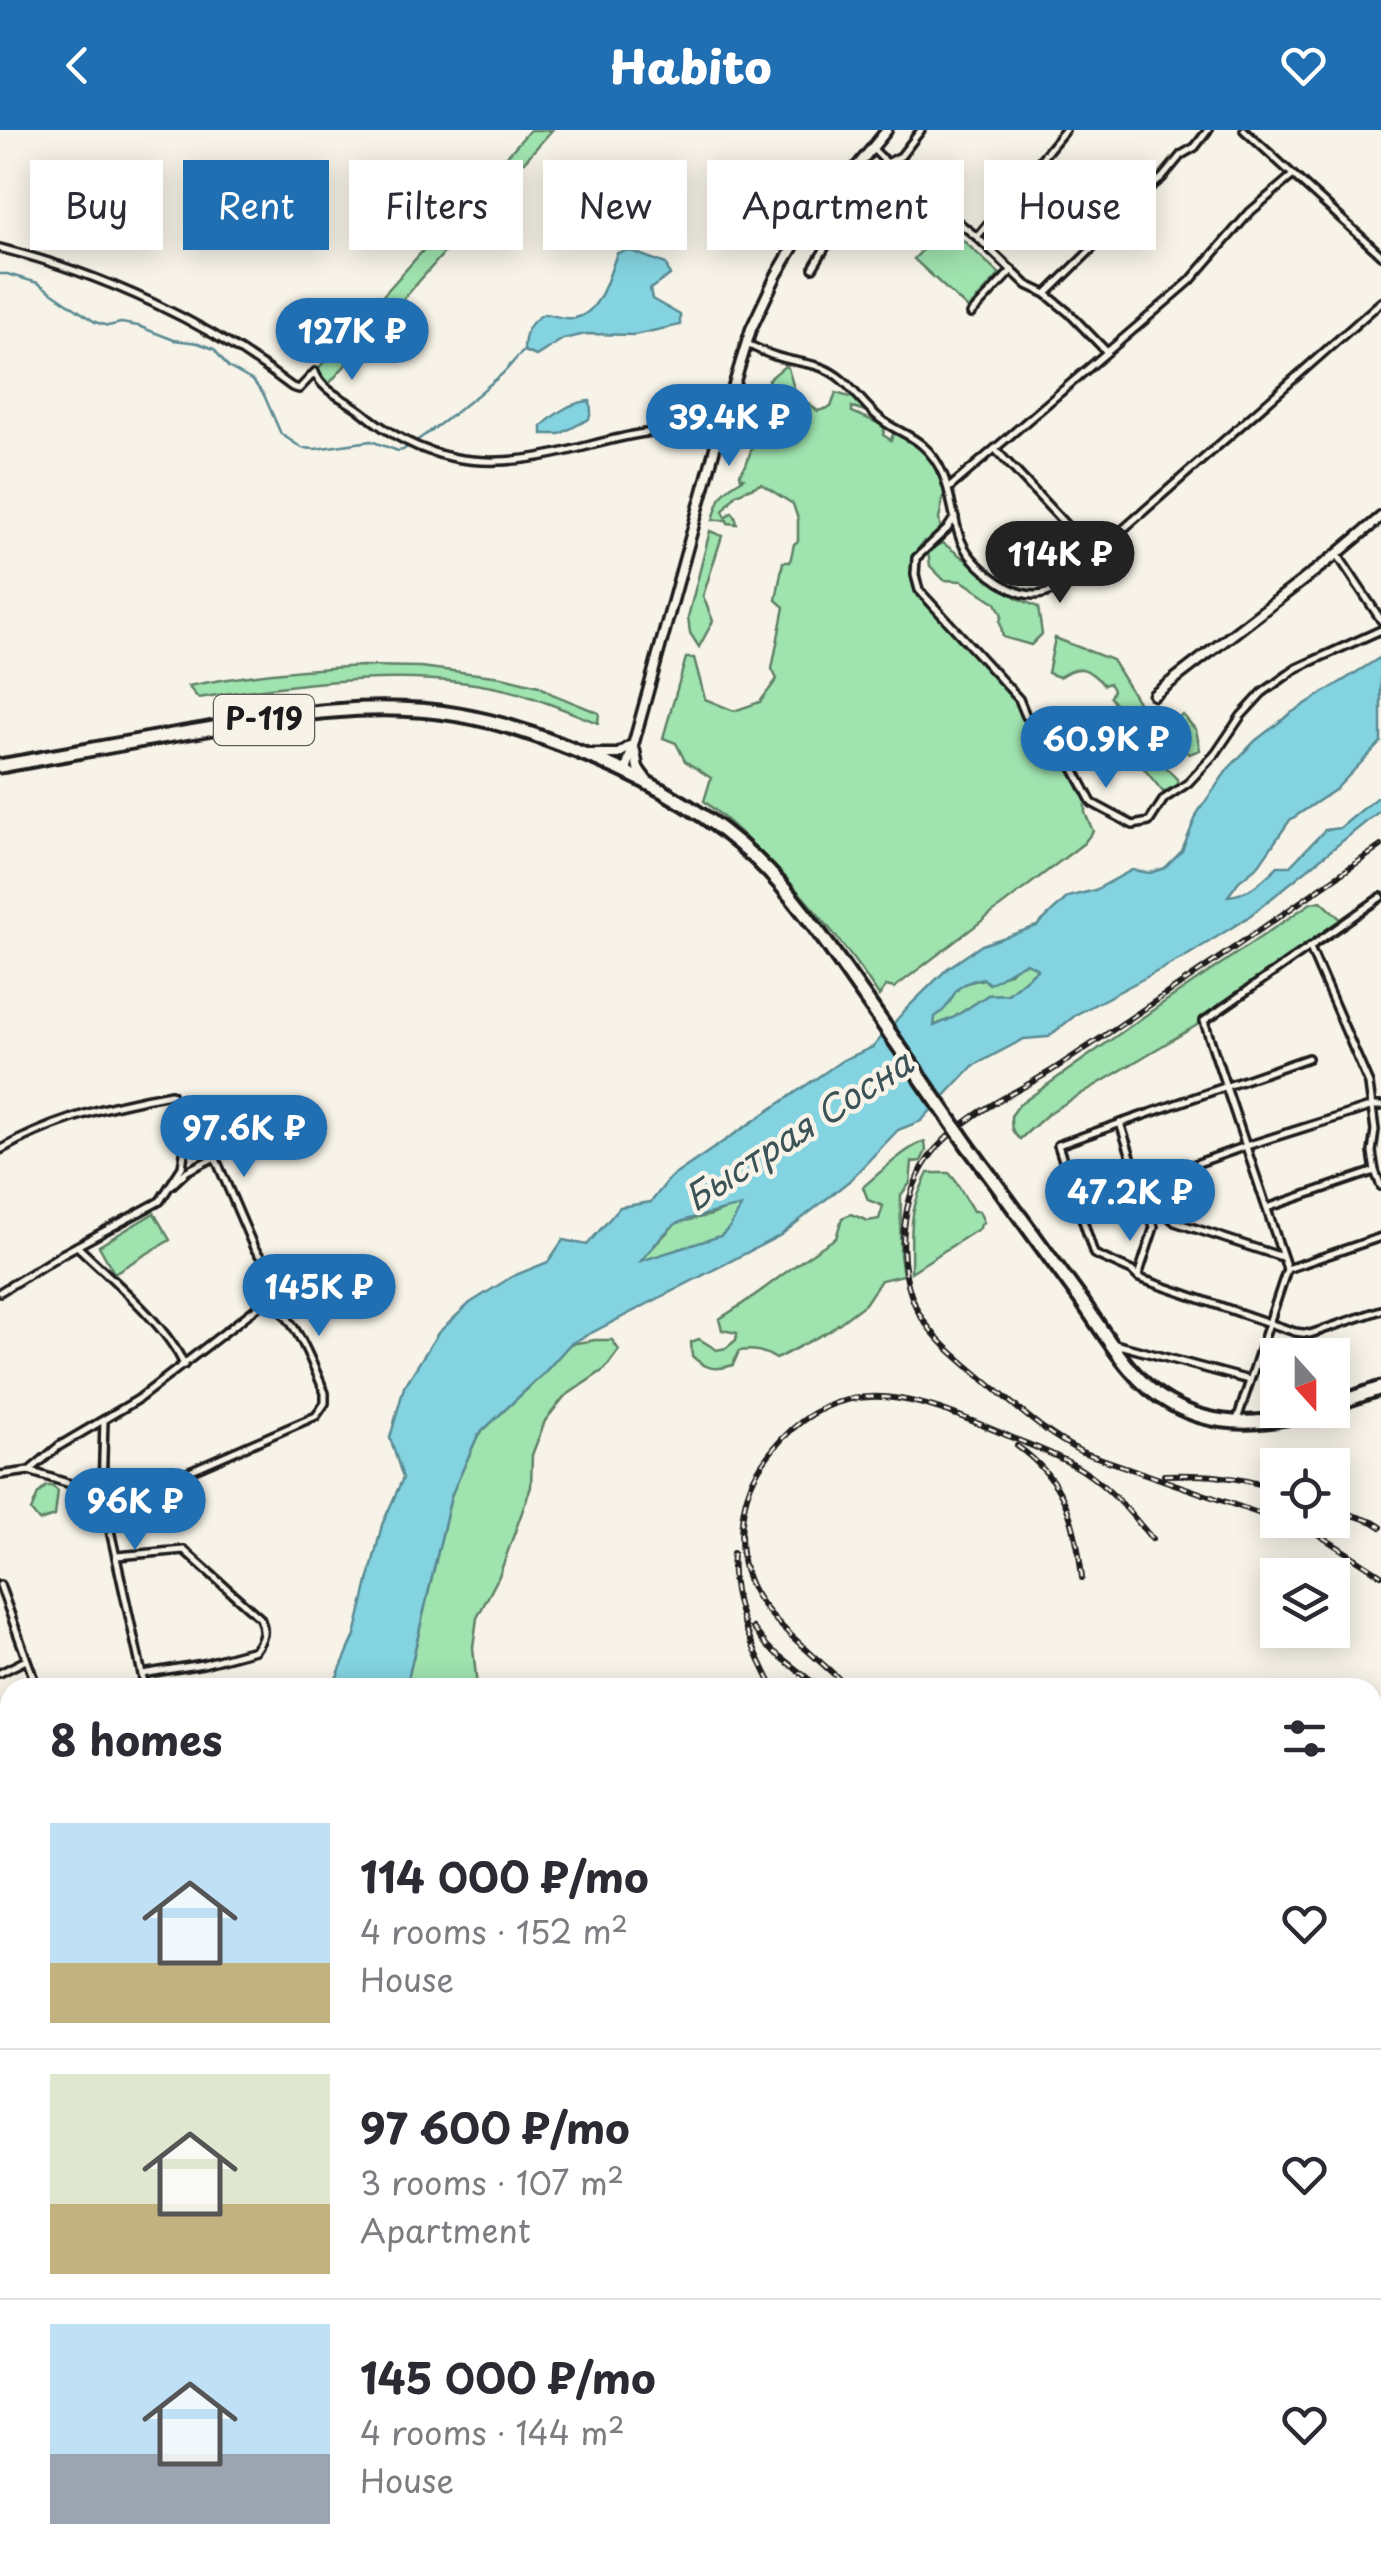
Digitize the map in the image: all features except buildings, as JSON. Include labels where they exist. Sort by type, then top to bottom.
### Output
[{"type":"highway","name":"Р-119","points":[[0,766],[232,724],[382,708],[457,714],[497,723],[583,753],[649,782],[725,831],[788,892],[1142,1382],[1170,1404],[1201,1416],[1260,1422]]},
{"type":"highway","points":[[1350,1399],[1381,1388]]},
{"type":"main road","points":[[626,771],[746,344],[776,276],[799,237],[887,130]]},
{"type":"main road","points":[[1154,695],[1381,517]]},
{"type":"main road","points":[[583,753],[618,754],[634,741]]},
{"type":"main road","points":[[634,741],[638,768],[649,782]]},
{"type":"street","points":[[894,160],[902,156],[921,130]]},
{"type":"street","points":[[977,237],[1065,130]]},
{"type":"street","points":[[1046,294],[1208,130]]},
{"type":"street","points":[[1244,130],[1381,255]]},
{"type":"street","points":[[872,148],[885,160]]},
{"type":"street","points":[[950,488],[1190,282],[1250,212],[1292,176]]},
{"type":"street","points":[[964,227],[1027,284],[1046,294],[1107,352]]},
{"type":"street","points":[[0,248],[122,289],[181,317],[252,356],[292,388],[299,389],[315,372],[324,386],[383,429],[420,448],[462,460],[492,463],[553,454],[627,435],[683,428],[702,429],[718,438]]},
{"type":"street","points":[[813,268],[824,250]]},
{"type":"street","points":[[971,314],[1012,270]]},
{"type":"street","points":[[746,344],[820,367],[845,380],[879,419],[922,445],[935,459],[950,488],[959,538],[980,568],[1005,587],[1030,596],[1050,593],[1072,578],[1094,554],[1381,302]]},
{"type":"street","points":[[996,450],[1094,554]]},
{"type":"street","points":[[956,515],[916,558],[919,590],[1019,699],[1026,716],[1040,726],[1074,769],[1092,803],[1134,825],[1150,822],[1164,800],[1188,783],[1262,693],[1297,668],[1381,630]]},
{"type":"street","points":[[1338,554],[1381,620]]},
{"type":"street","points":[[1236,1422],[1287,1268],[1204,1021],[1381,897]]},
{"type":"street","points":[[1310,948],[1377,1106],[1372,1152],[1381,1186]]},
{"type":"street","points":[[1308,1058],[1058,1144],[1094,1254],[1138,1276],[1295,1332],[1310,1334],[1381,1310]]},
{"type":"street","points":[[0,1150],[31,1132],[126,1102],[172,1094],[186,1147],[182,1167],[160,1200],[0,1292]]},
{"type":"street","points":[[1139,1184],[1377,1106]]},
{"type":"street","points":[[1120,1123],[1154,1227],[1138,1276]]},
{"type":"street","points":[[164,1194],[186,1171],[214,1156],[254,1248],[268,1267],[268,1299]]},
{"type":"street","points":[[1267,1208],[1375,1171]]},
{"type":"street","points":[[1149,1212],[1165,1213],[1175,1222],[1282,1257]]},
{"type":"street","points":[[1287,1268],[1381,1237]]},
{"type":"street","points":[[76,1246],[158,1328],[184,1365]]},
{"type":"street","points":[[29,1471],[59,1446],[137,1400],[268,1299]]},
{"type":"street","points":[[0,1475],[29,1471],[102,1491],[169,1480],[316,1416],[325,1404],[325,1393],[288,1319],[268,1299]]},
{"type":"street","points":[[1112,1344],[1249,1380]]},
{"type":"street","points":[[104,1420],[102,1491],[143,1678]]},
{"type":"street","points":[[117,1556],[184,1550],[260,1618],[264,1628],[263,1640],[255,1650],[142,1674]]},
{"type":"street","points":[[0,1585],[34,1678]]},
{"type":"street","points":[[0,1673],[26,1661]]},
{"type":"green space","points":[[530,130],[552,130],[523,163],[503,160]]},
{"type":"green space","points":[[964,241],[1000,274],[968,309],[914,259],[922,250],[964,250]]},
{"type":"green space","points":[[423,250],[447,250],[327,386],[316,371]]},
{"type":"green space","points":[[785,366],[796,395],[818,411],[831,407],[836,393],[860,400],[867,409],[852,407],[852,412],[885,426],[883,435],[891,440],[894,431],[914,442],[933,463],[945,489],[939,519],[941,530],[927,544],[924,541],[913,558],[910,571],[915,591],[1016,701],[1023,719],[1039,732],[1069,771],[1085,800],[1085,813],[1093,831],[1084,843],[894,988],[886,986],[879,996],[799,892],[704,801],[711,778],[685,761],[676,743],[663,738],[686,658],[694,658],[705,699],[734,711],[760,702],[777,679],[772,669],[784,607],[776,600],[783,562],[790,562],[798,541],[793,504],[761,484],[736,494],[723,511],[726,517],[732,512],[737,524],[713,520],[723,494],[745,478],[740,474],[766,406],[773,402],[768,380]]},
{"type":"green space","points":[[710,531],[722,536],[703,596],[713,621],[699,647],[690,633],[688,617]]},
{"type":"green space","points":[[943,543],[1017,598],[1038,607],[1042,634],[1031,645],[1003,637],[1002,615],[996,603],[962,581],[944,580],[930,566],[928,552]]},
{"type":"green space","points":[[1055,638],[1112,660],[1144,712],[1146,733],[1183,715],[1196,730],[1200,750],[1189,754],[1171,737],[1150,748],[1177,779],[1177,785],[1163,792],[1137,760],[1126,738],[1134,733],[1110,697],[1113,690],[1109,683],[1104,685],[1083,669],[1059,677],[1048,673]]},
{"type":"green space","points":[[362,666],[420,667],[502,677],[539,686],[599,713],[598,723],[518,693],[441,680],[317,683],[198,698],[188,686],[231,678]]},
{"type":"green space","points":[[1321,901],[1345,923],[1204,1021],[1049,1113],[1020,1139],[1015,1134],[1011,1116],[1019,1105],[1311,903]]},
{"type":"green space","points":[[1027,963],[1039,968],[1008,994],[988,995],[933,1026],[935,1017],[961,984],[1010,973],[1017,965]]},
{"type":"green space","points":[[925,1142],[926,1151],[921,1161],[912,1162],[910,1183],[901,1195],[903,1275],[881,1280],[865,1304],[829,1331],[776,1359],[759,1351],[739,1351],[733,1365],[715,1368],[692,1356],[691,1342],[699,1339],[717,1350],[736,1340],[737,1333],[722,1330],[719,1319],[836,1238],[842,1218],[851,1214],[868,1221],[879,1219],[883,1206],[868,1200],[863,1187],[902,1154]]},
{"type":"green space","points":[[928,1173],[949,1173],[984,1222],[911,1272],[914,1211]]},
{"type":"green space","points":[[742,1206],[721,1236],[639,1262],[676,1223]]},
{"type":"green space","points":[[154,1213],[170,1240],[114,1273],[99,1246]]},
{"type":"green space","points":[[612,1340],[619,1350],[605,1369],[564,1397],[545,1421],[532,1455],[531,1487],[499,1576],[477,1618],[473,1647],[476,1678],[408,1678],[451,1496],[478,1435],[570,1344]]},
{"type":"green space","points":[[46,1486],[58,1491],[55,1516],[39,1521],[31,1511]]},
{"type":"water","points":[[628,250],[666,264],[670,275],[650,289],[652,299],[680,315],[680,325],[634,335],[586,334],[563,339],[536,356],[524,351],[528,330],[539,317],[544,314],[575,318],[591,309],[603,292],[617,253]]},
{"type":"water","points":[[590,401],[589,419],[560,434],[542,434],[542,426],[558,413]]},
{"type":"water","name":"Быстрая Сосна","points":[[1381,657],[1381,742],[1335,790],[1290,820],[1259,865],[1228,896],[1249,890],[1278,866],[1290,866],[1325,830],[1340,828],[1381,794],[1381,810],[1247,918],[1188,955],[1077,1014],[1048,1037],[1024,1039],[973,1066],[921,1121],[898,1130],[849,1181],[781,1235],[570,1344],[478,1435],[451,1496],[408,1678],[336,1678],[355,1635],[382,1525],[403,1478],[390,1438],[404,1387],[438,1333],[470,1303],[513,1276],[548,1262],[563,1240],[587,1245],[620,1207],[651,1202],[670,1178],[843,1060],[873,1047],[948,968],[982,945],[1037,926],[1068,897],[1095,890],[1132,870],[1150,873],[1165,868],[1182,851],[1198,812],[1228,769],[1291,713]],"holes":[[[1027,963],[1038,969],[1008,994],[988,995],[934,1026],[935,1017],[962,986],[983,978],[989,984]],[[741,1207],[721,1236],[641,1261],[676,1224]]]},
{"type":"waterway","points":[[0,274],[38,283],[95,322],[138,326],[214,349],[228,367],[253,381],[264,395],[281,434],[302,448],[371,441],[403,450],[478,395],[524,351]]},
{"type":"railway","points":[[1260,1514],[1082,1452],[1034,1421],[952,1353],[927,1325],[911,1296],[903,1253],[907,1208],[923,1167],[961,1125],[1095,1042],[1381,846]]},
{"type":"railway","points":[[838,1678],[758,1598],[747,1576],[741,1540],[748,1494],[764,1461],[808,1417],[835,1403],[863,1397],[919,1403],[1045,1451],[1102,1485],[1152,1539]]},
{"type":"railway","points":[[1017,1446],[1047,1473],[1065,1504],[1082,1578]]},
{"type":"railway","points":[[1164,1475],[1221,1477],[1260,1484]]},
{"type":"railway","points":[[1350,1514],[1381,1527]]},
{"type":"railway","points":[[1324,1538],[1381,1575]]},
{"type":"railway","points":[[733,1553],[738,1606],[768,1678]]},
{"type":"railway","points":[[753,1628],[768,1647],[807,1678]]}]
